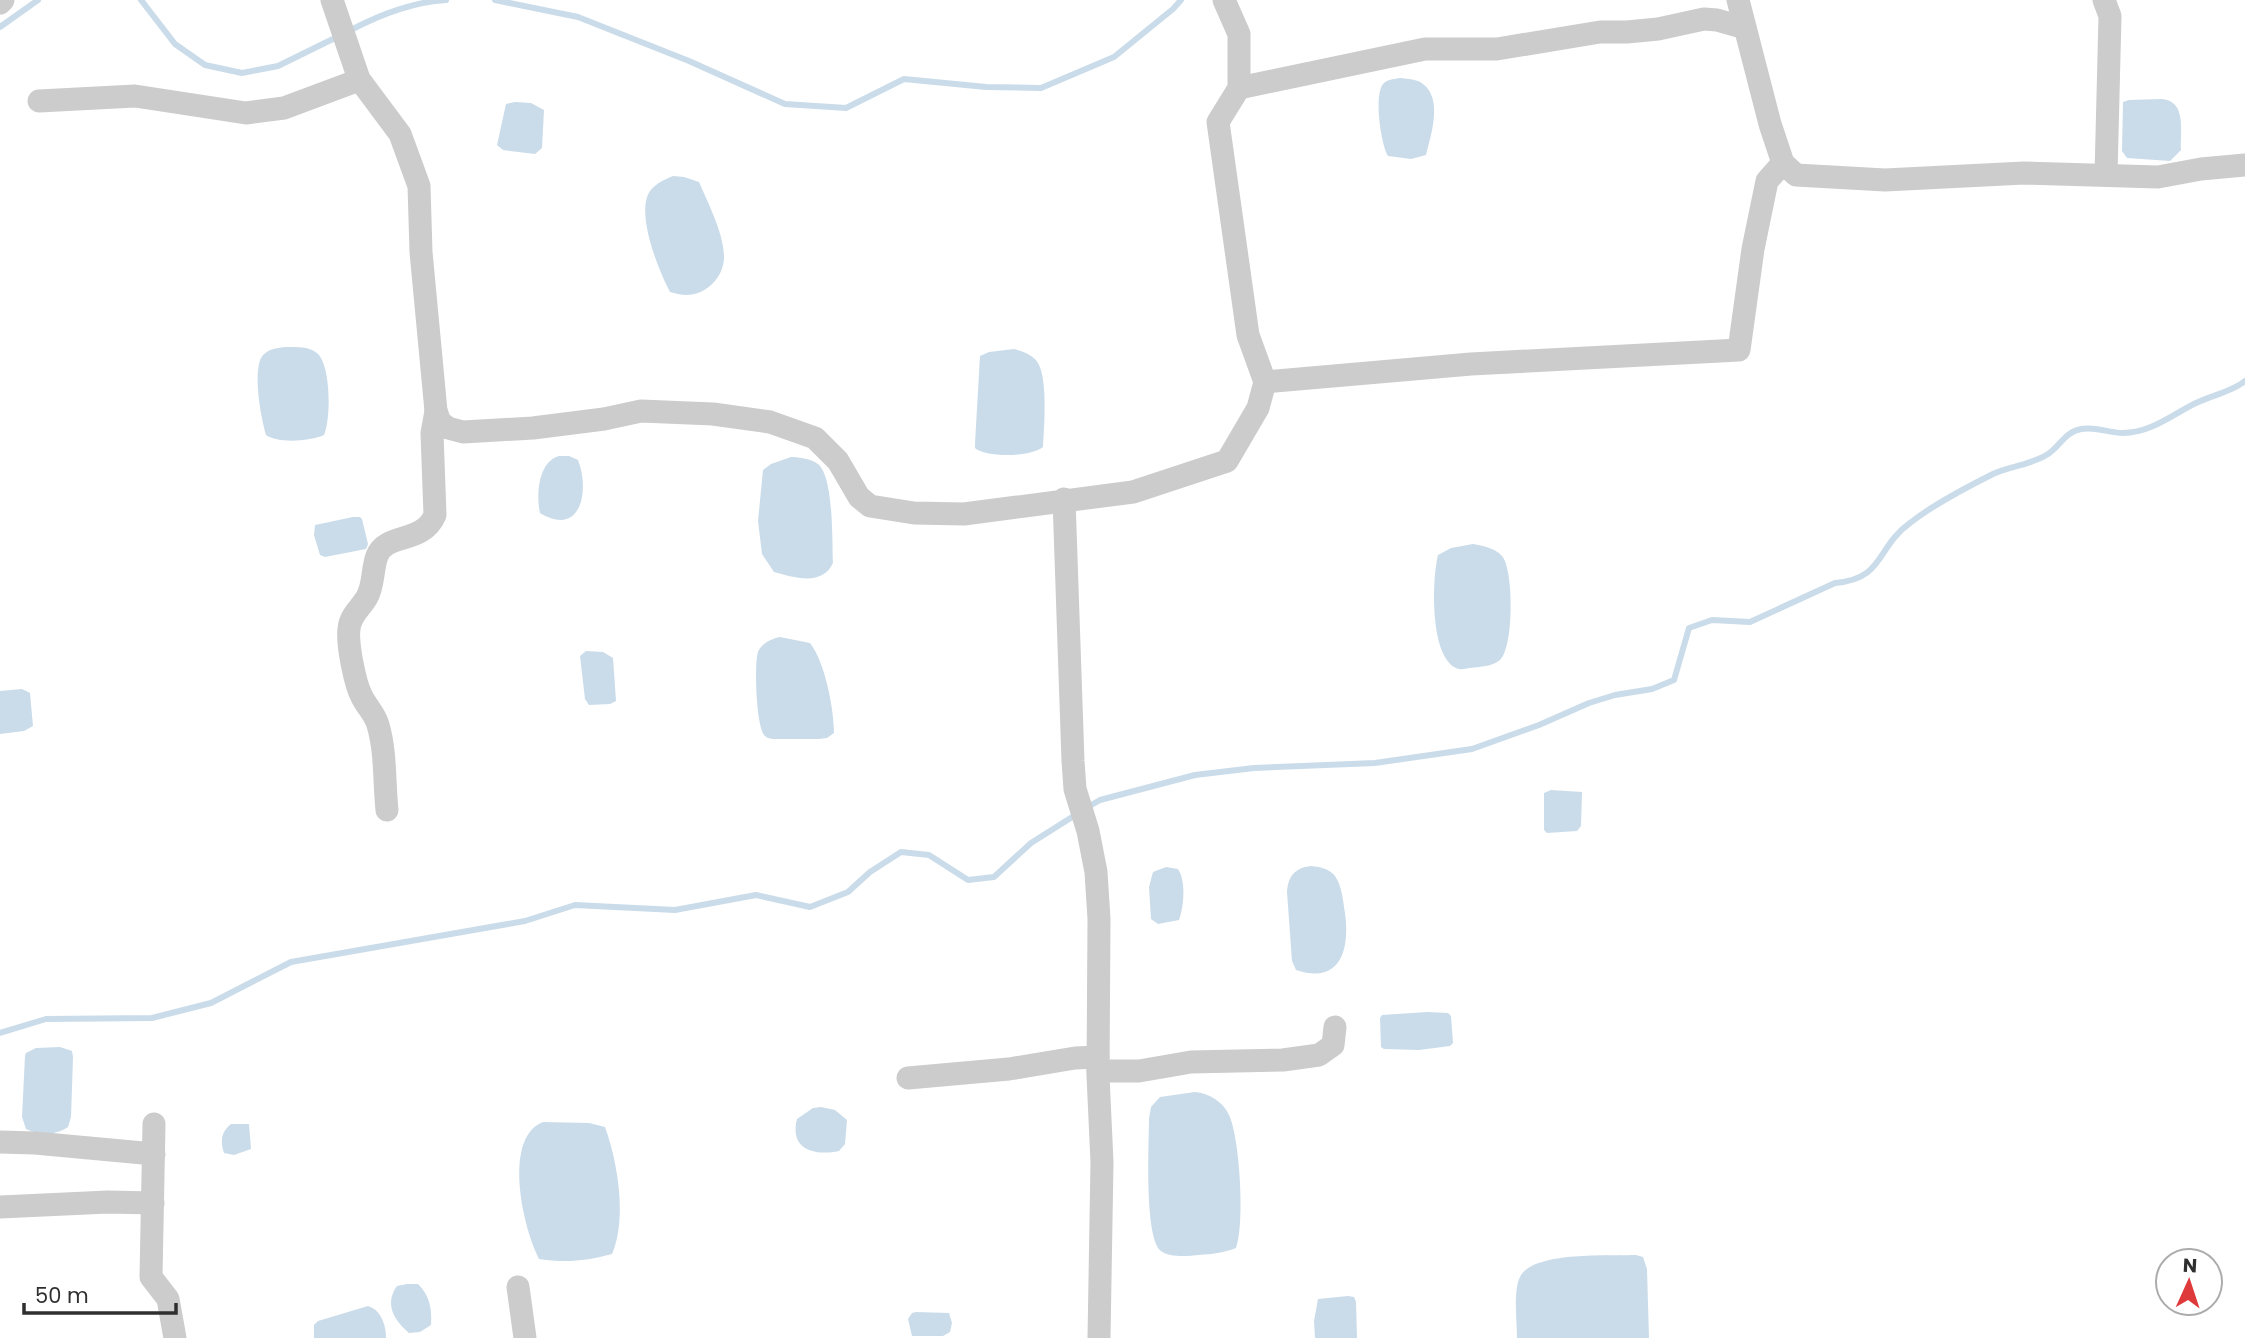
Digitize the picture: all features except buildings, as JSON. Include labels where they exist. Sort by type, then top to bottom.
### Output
[{"type":"street","points":[[332,0],[359,80],[400,134],[419,186],[421,252],[436,411],[440,422],[448,428],[463,432],[533,428],[604,419],[641,411],[713,414],[770,422],[815,438],[838,461],[859,497],[870,506],[914,513],[964,514],[1133,492],[1227,461],[1258,408],[1265,382],[1248,335],[1218,122],[1239,88],[1239,33],[1224,0]]},
{"type":"street","points":[[1738,0],[1770,124],[1783,163],[1796,175],[1885,180],[2024,173],[2158,177],[2245,165]]},
{"type":"street","points":[[2104,0],[2110,16],[2106,176]]},
{"type":"street","points":[[1239,88],[1426,49],[1497,49],[1600,32],[1658,29],[1704,19],[1745,28]]},
{"type":"street","points":[[39,101],[135,96],[246,113],[285,108],[359,80]]},
{"type":"street","points":[[1265,382],[1471,364],[1739,350],[1753,249],[1767,181],[1783,163]]},
{"type":"street","points":[[387,810],[378,723],[355,682],[348,630],[352,616],[367,598],[381,548],[390,542],[422,533],[430,526],[435,516],[432,433],[436,411]]},
{"type":"street","points":[[1064,499],[1069,601],[1068,660],[1075,789],[1088,831],[1096,872],[1099,919],[1098,1064],[1102,1162],[1099,1338]]},
{"type":"street","points":[[908,1079],[1009,1069],[1075,1058],[1139,1071],[1191,1062],[1283,1060],[1319,1055],[1333,1045],[1335,1027]]},
{"type":"street","points":[[154,1124],[151,1277],[168,1299],[175,1338]]},
{"type":"street","points":[[0,1142],[154,1154]]},
{"type":"street","points":[[0,1207],[108,1202],[153,1203]]},
{"type":"street","points":[[518,1287],[525,1338]]},
{"type":"water","points":[[1400,78],[1423,84],[1433,99],[1433,128],[1426,155],[1411,159],[1388,156],[1381,130],[1381,88],[1387,81]]},
{"type":"water","points":[[2162,99],[2170,101],[2179,111],[2181,150],[2170,161],[2127,158],[2122,151],[2123,102]]},
{"type":"water","points":[[531,103],[544,110],[542,148],[535,154],[503,150],[497,145],[506,104]]},
{"type":"water","points":[[673,176],[699,182],[715,218],[723,246],[724,263],[718,277],[708,288],[694,294],[670,292],[655,257],[647,227],[646,201],[650,191]]},
{"type":"water","points":[[285,347],[311,350],[318,354],[322,361],[328,393],[328,417],[324,435],[295,441],[278,440],[266,435],[259,396],[259,365],[266,353]]},
{"type":"water","points":[[1014,349],[1033,358],[1041,371],[1045,404],[1043,447],[1019,454],[998,455],[981,451],[975,448],[980,356],[989,352]]},
{"type":"water","points":[[559,456],[578,460],[583,484],[579,507],[573,515],[565,519],[554,519],[540,513],[539,506],[543,472],[552,459]]},
{"type":"water","points":[[791,457],[818,464],[823,471],[830,496],[833,563],[822,575],[815,578],[798,578],[774,572],[762,554],[758,521],[763,470]]},
{"type":"water","points":[[353,517],[362,519],[368,544],[366,549],[325,557],[320,555],[314,535],[315,525]]},
{"type":"water","points":[[1473,544],[1496,551],[1506,564],[1509,576],[1510,626],[1505,653],[1500,660],[1486,666],[1460,669],[1449,663],[1442,651],[1438,635],[1434,599],[1436,566],[1438,555],[1451,548]]},
{"type":"water","points":[[780,637],[810,643],[815,651],[828,686],[832,711],[834,733],[827,738],[771,739],[762,731],[757,695],[758,652],[767,642]]},
{"type":"water","points":[[586,651],[603,652],[613,658],[616,701],[589,705],[585,699],[580,656]]},
{"type":"water","points":[[22,689],[30,693],[33,726],[24,731],[0,734],[0,691]]},
{"type":"water","points":[[1551,790],[1582,792],[1581,826],[1577,831],[1547,833],[1544,830],[1544,793]]},
{"type":"water","points":[[1311,866],[1327,870],[1337,880],[1345,913],[1346,939],[1344,951],[1333,968],[1311,973],[1296,970],[1292,961],[1287,892],[1293,874]]},
{"type":"water","points":[[1166,867],[1178,869],[1181,874],[1182,908],[1179,920],[1158,924],[1151,919],[1149,887],[1153,872]]},
{"type":"water","points":[[1448,1013],[1451,1016],[1453,1043],[1450,1046],[1419,1050],[1381,1047],[1382,1015]]},
{"type":"water","points":[[60,1047],[72,1051],[73,1057],[71,1117],[68,1127],[58,1132],[37,1133],[26,1129],[22,1117],[25,1056],[36,1048]]},
{"type":"water","points":[[1195,1092],[1219,1102],[1233,1126],[1240,1182],[1239,1237],[1236,1248],[1227,1251],[1174,1256],[1161,1251],[1152,1228],[1149,1118],[1151,1107],[1160,1097]]},
{"type":"water","points":[[813,1108],[835,1110],[847,1120],[845,1144],[839,1151],[813,1151],[800,1144],[797,1138],[797,1119]]},
{"type":"water","points":[[543,1122],[589,1123],[605,1127],[614,1157],[620,1208],[617,1240],[612,1254],[576,1261],[539,1259],[522,1207],[519,1164],[530,1131]]},
{"type":"water","points":[[231,1124],[249,1124],[251,1149],[234,1155],[224,1153],[222,1137]]},
{"type":"water","points":[[1636,1255],[1643,1257],[1647,1269],[1649,1338],[1517,1338],[1518,1283],[1527,1269],[1555,1259]]},
{"type":"water","points":[[418,1284],[429,1303],[431,1325],[420,1332],[409,1333],[392,1311],[393,1293],[397,1286]]},
{"type":"water","points":[[1354,1297],[1356,1302],[1357,1338],[1315,1338],[1314,1321],[1318,1299]]},
{"type":"water","points":[[368,1306],[382,1319],[386,1338],[314,1338],[314,1325],[318,1321]]},
{"type":"water","points":[[916,1312],[949,1313],[952,1323],[950,1332],[943,1336],[912,1336],[908,1319]]},
{"type":"waterway","points":[[0,27],[38,0]]},
{"type":"waterway","points":[[141,0],[175,44],[205,65],[242,73],[278,66],[339,36]]},
{"type":"waterway","points":[[349,31],[396,10],[446,0]]},
{"type":"waterway","points":[[495,0],[578,17],[689,61],[785,104],[846,108],[904,79],[986,87],[1041,88],[1114,57],[1181,0]]},
{"type":"waterway","points":[[1086,808],[1100,800],[1195,775],[1254,768],[1375,763],[1472,749],[1539,725],[1589,703],[1615,695],[1652,689],[1674,680],[1689,628],[1712,620],[1750,622],[1835,583],[1863,575],[1872,569],[1899,532],[1929,509],[1993,474],[2041,458],[2075,431],[2092,428],[2123,433],[2143,430],[2245,381]]},
{"type":"waterway","points":[[0,1033],[46,1019],[152,1018],[211,1003],[291,962],[525,921],[575,905],[675,910],[756,895],[810,907],[848,892],[870,872],[901,852],[929,855],[968,880],[994,877],[1031,843],[1077,814]]}]
